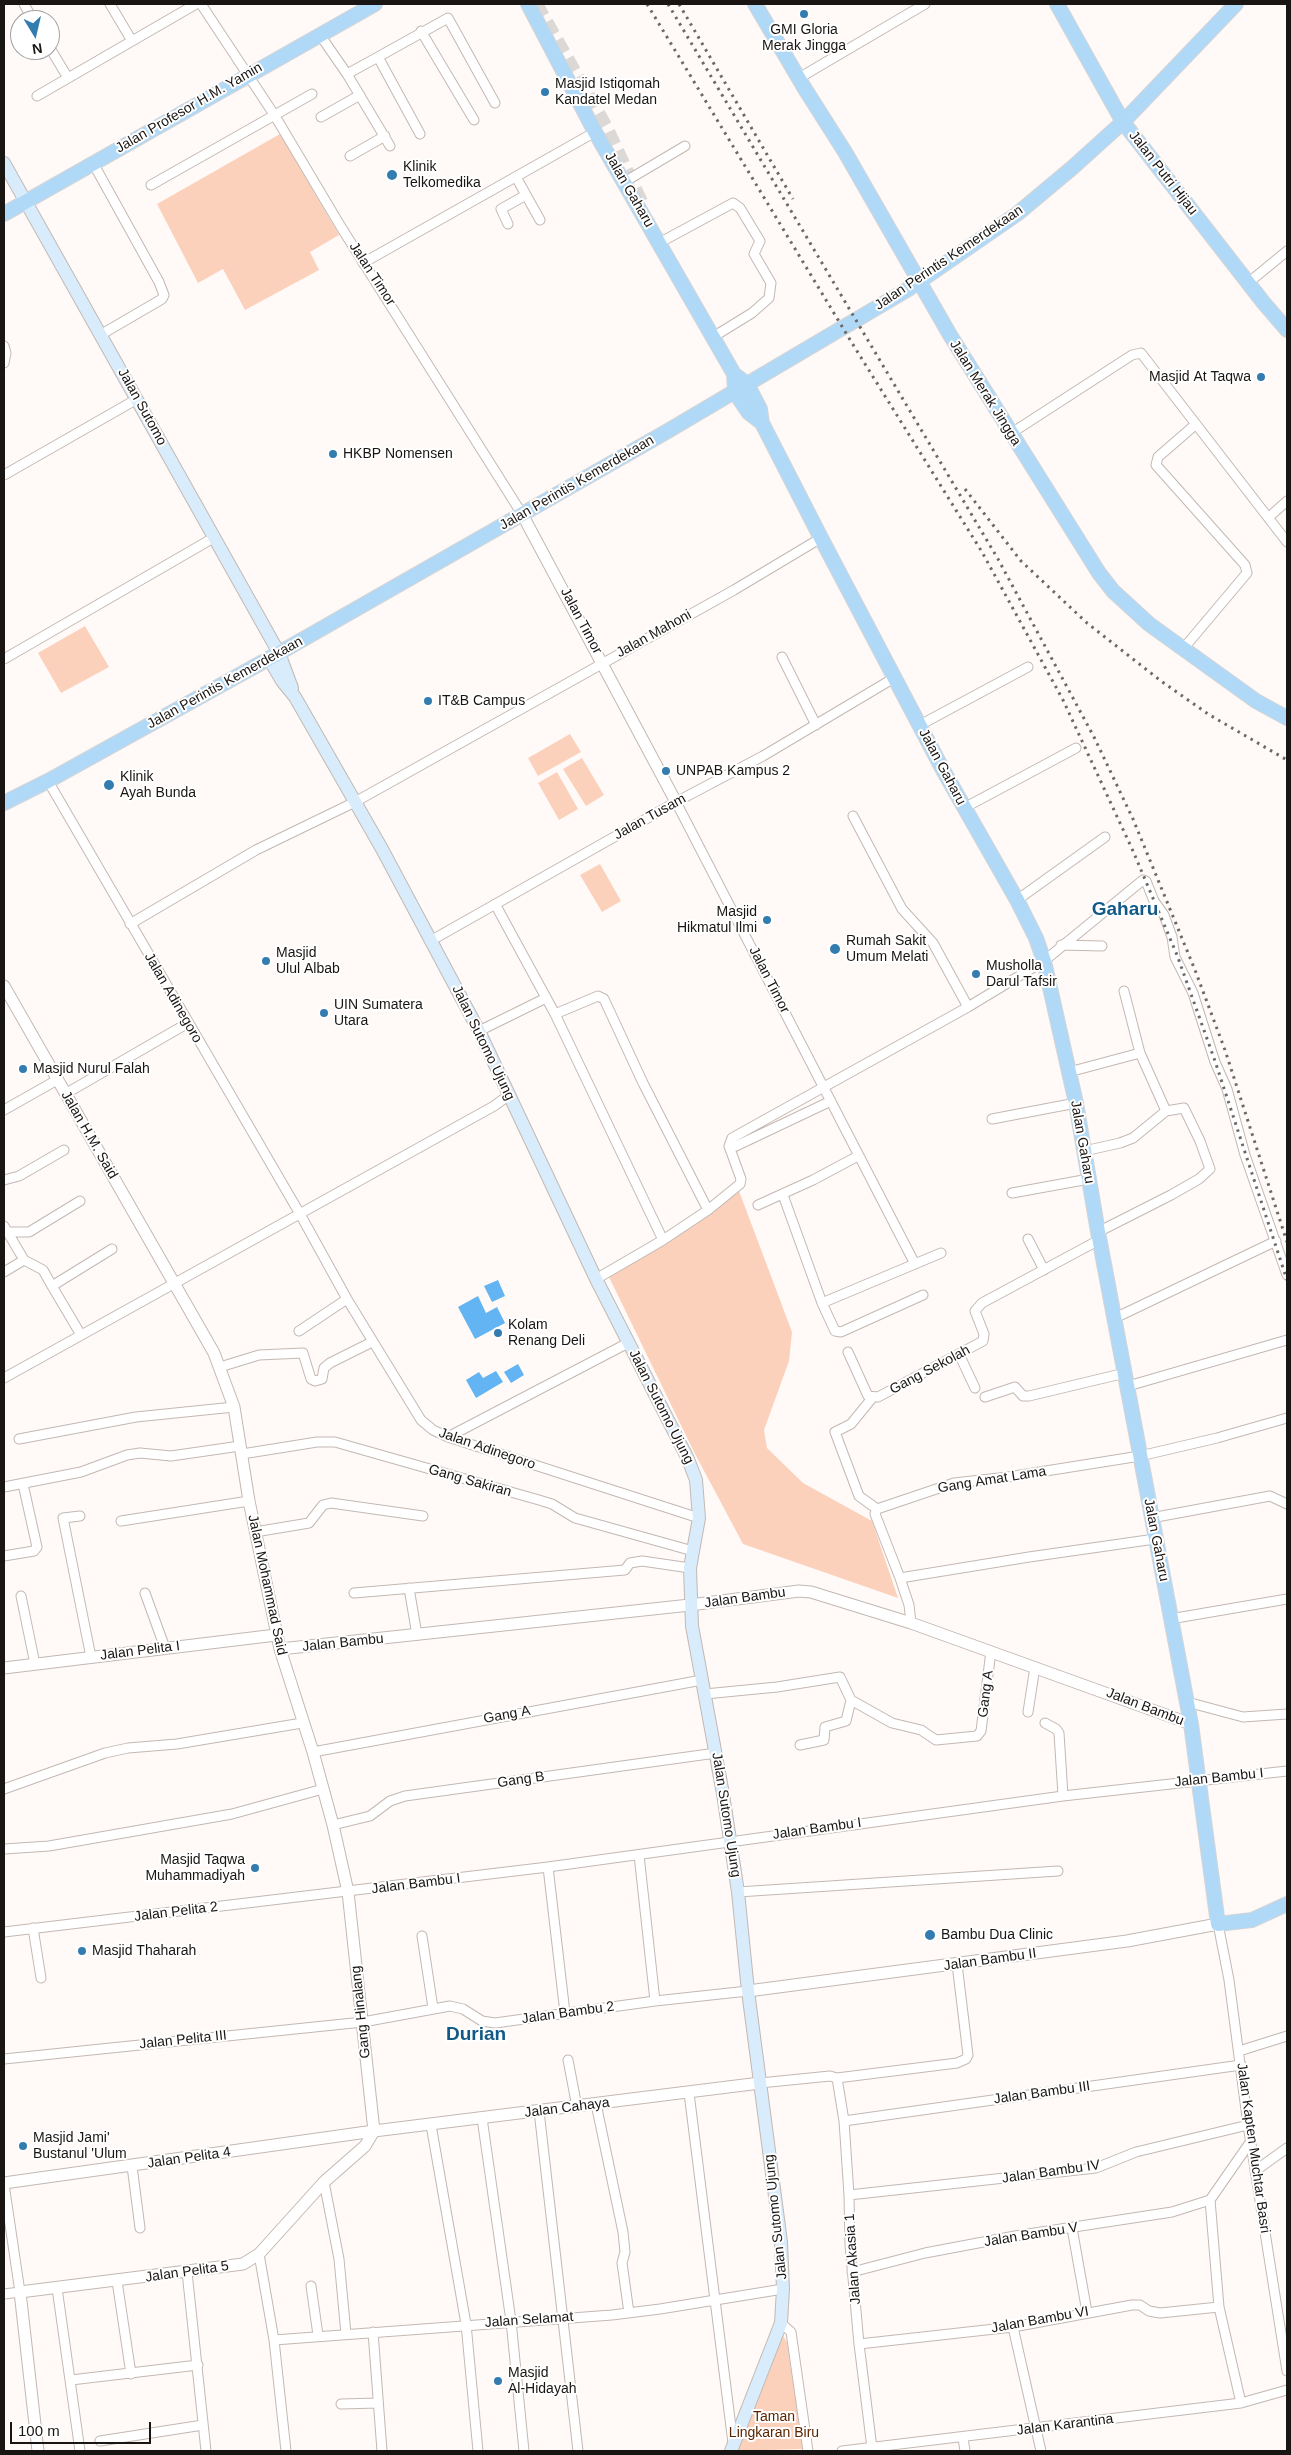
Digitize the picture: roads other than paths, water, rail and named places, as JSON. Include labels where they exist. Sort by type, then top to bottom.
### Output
[{"type":"main road","name":"Jalan Profesor H.M. Yamin","points":[[4,214],[374,4]]},
{"type":"main road","name":"Jalan Gaharu","points":[[528,4],[595,132],[741,387],[760,409],[762,423],[821,538],[964,808],[1017,900],[1044,961],[1076,1103],[1098,1236],[1127,1379],[1151,1518],[1189,1711],[1218,1924]]},
{"type":"main road","name":"Jalan Merak Jingga","points":[[755,4],[845,152],[950,335],[1010,434],[1099,573],[1113,591],[1149,624],[1256,701],[1287,718]]},
{"type":"main road","name":"Jalan Putri Hijau","points":[[1057,4],[1123,122],[1248,283],[1287,330]]},
{"type":"main road","name":"Jalan Perintis Kemerdekaan","points":[[4,803],[48,781],[526,520],[741,387],[920,281],[1017,214],[1123,122],[1236,4]]},
{"type":"main road","name":"Jalan Sutomo","points":[[4,163],[215,537],[274,656]]},
{"type":"main road","name":"Jalan Sutomo Ujung","points":[[274,656],[295,697],[432,940],[480,1031],[596,1279],[688,1459],[696,1480],[699,1518],[690,1568],[690,1605],[731,1841],[738,1892],[748,1991],[778,2213],[783,2289],[780,2323],[732,2448]]},
{"type":"main road","name":"Jalan Bambu II","points":[[1218,1924],[1252,1920],[1287,1904]]},
{"type":"street","points":[[110,4],[132,41]]},
{"type":"street","points":[[799,78],[925,4]]},
{"type":"street","points":[[37,96],[132,41],[203,5]]},
{"type":"street","name":"Jalan Timor","points":[[203,5],[275,116],[363,263],[392,304],[526,520],[603,662],[915,1264]]},
{"type":"street","points":[[348,74],[444,18],[449,19],[495,103]]},
{"type":"street","points":[[421,31],[474,120]]},
{"type":"street","points":[[320,35],[348,74],[390,146]]},
{"type":"street","points":[[378,57],[420,134]]},
{"type":"street","points":[[57,60],[68,78]]},
{"type":"street","points":[[151,185],[312,94]]},
{"type":"street","points":[[321,117],[360,95]]},
{"type":"street","points":[[363,263],[595,132]]},
{"type":"street","points":[[350,156],[385,136]]},
{"type":"street","points":[[631,178],[684,146]]},
{"type":"street","points":[[93,163],[159,282],[164,295],[162,299],[102,334]]},
{"type":"street","points":[[516,177],[540,220]]},
{"type":"street","points":[[508,224],[500,210],[526,195]]},
{"type":"street","points":[[659,243],[733,203],[740,208],[760,241],[754,254],[771,283],[772,289],[769,298],[752,313],[714,337]]},
{"type":"street","points":[[1248,283],[1287,251]]},
{"type":"street","points":[[4,346],[6,353],[4,363]]},
{"type":"street","points":[[1010,434],[1137,352],[1145,356],[1287,542]]},
{"type":"street","points":[[4,475],[137,399]]},
{"type":"street","points":[[1183,649],[1247,573],[1245,565],[1156,465],[1158,457],[1196,424]]},
{"type":"street","points":[[1269,517],[1287,502]]},
{"type":"street","points":[[4,659],[215,537]]},
{"type":"street","name":"Jalan Mahoni","points":[[130,924],[256,850],[355,802],[734,590],[821,538]]},
{"type":"street","points":[[782,657],[816,725]]},
{"type":"street","points":[[920,724],[1028,667]]},
{"type":"street","name":"Jalan Tusam","points":[[432,940],[676,802],[763,756],[894,678]]},
{"type":"street","points":[[964,808],[1076,748]]},
{"type":"street","name":"Jalan Adinegoro","points":[[48,781],[300,1214],[346,1299],[421,1420],[433,1430],[448,1437],[699,1518]]},
{"type":"street","points":[[853,816],[902,909],[933,943],[968,1007]]},
{"type":"street","points":[[1017,900],[1105,837]]},
{"type":"street","points":[[596,1279],[663,1240],[708,1210],[741,1182],[729,1146],[732,1138],[968,1007],[1044,961],[1141,880],[1146,881],[1154,901],[1164,915],[1172,938],[1175,957],[1193,993],[1215,1062],[1227,1089],[1245,1156],[1287,1275]]},
{"type":"street","points":[[496,904],[555,1014],[663,1240]]},
{"type":"street","points":[[1061,946],[1102,946]]},
{"type":"street","name":"Jalan H.M. Said","points":[[4,986],[174,1284]]},
{"type":"street","points":[[1084,1151],[1133,1138],[1166,1111],[1140,1053],[1124,991]]},
{"type":"street","points":[[555,1014],[598,996],[604,999],[643,1083],[708,1210]]},
{"type":"street","points":[[480,1031],[546,998]]},
{"type":"street","points":[[65,1094],[188,1023]]},
{"type":"street","points":[[1069,1072],[1140,1053]]},
{"type":"street","points":[[4,1110],[57,1080]]},
{"type":"street","points":[[4,1378],[509,1096]]},
{"type":"street","points":[[736,1146],[831,1101]]},
{"type":"street","points":[[992,1119],[1076,1103]]},
{"type":"street","name":"Gang Sekolah","points":[[848,1352],[868,1396],[873,1398],[981,1342],[985,1338],[976,1314],[977,1307],[1200,1179],[1210,1169],[1186,1111],[1179,1108],[1166,1111]]},
{"type":"street","points":[[4,1180],[19,1176],[64,1150]]},
{"type":"street","points":[[758,1205],[784,1195],[858,1156]]},
{"type":"street","points":[[1012,1193],[1089,1179]]},
{"type":"street","points":[[784,1195],[822,1304],[838,1333],[924,1295]]},
{"type":"street","points":[[6,1229],[29,1232],[80,1201]]},
{"type":"street","points":[[6,1229],[24,1260],[42,1270],[81,1335]]},
{"type":"street","points":[[1028,1239],[1044,1270]]},
{"type":"street","points":[[1115,1318],[1276,1241]]},
{"type":"street","points":[[52,1286],[112,1249]]},
{"type":"street","points":[[822,1304],[941,1253]]},
{"type":"street","points":[[4,1272],[24,1260]]},
{"type":"street","name":"Jalan Mohammad Said","points":[[174,1284],[220,1367],[234,1407],[249,1501],[276,1635],[302,1723],[313,1752],[333,1825],[348,1892]]},
{"type":"street","points":[[299,1331],[346,1299]]},
{"type":"street","points":[[984,1397],[1015,1387],[1023,1396],[1029,1396],[1127,1379],[1287,1340]]},
{"type":"street","points":[[220,1367],[259,1355],[301,1353],[304,1354],[311,1379],[315,1381],[322,1379],[324,1368],[330,1363],[372,1342]]},
{"type":"street","points":[[448,1437],[628,1343]]},
{"type":"street","points":[[958,1354],[975,1388]]},
{"type":"street","points":[[873,1398],[851,1424],[836,1432],[859,1496],[877,1509],[875,1514],[900,1578],[909,1605],[911,1620]]},
{"type":"street","points":[[18,1439],[136,1417],[234,1407]]},
{"type":"street","name":"Gang Amat Lama","points":[[877,1509],[954,1483],[1008,1477],[1140,1456],[1217,1438],[1287,1418]]},
{"type":"street","name":"Gang Sakiran","points":[[4,1487],[81,1472],[127,1455],[140,1453],[171,1456],[317,1442],[335,1442],[552,1504],[575,1518],[693,1550]]},
{"type":"street","points":[[4,1556],[34,1551],[37,1547],[23,1484]]},
{"type":"street","points":[[1151,1518],[1270,1496],[1287,1504]]},
{"type":"street","points":[[121,1521],[249,1501]]},
{"type":"street","points":[[255,1532],[309,1523],[323,1505],[331,1503],[423,1516]]},
{"type":"street","points":[[80,1516],[64,1518],[91,1657]]},
{"type":"street","points":[[900,1578],[1155,1539]]},
{"type":"street","points":[[354,1593],[625,1570],[630,1563],[642,1561],[690,1568]]},
{"type":"street","points":[[408,1588],[417,1634]]},
{"type":"street","name":"Jalan Bambu","points":[[280,1649],[690,1605],[799,1590],[911,1620],[1035,1667],[1189,1711]]},
{"type":"street","points":[[145,1592],[165,1648]]},
{"type":"street","points":[[22,1596],[35,1664]]},
{"type":"street","points":[[1170,1619],[1287,1599]]},
{"type":"street","name":"Jalan Pelita I","points":[[4,1668],[276,1635]]},
{"type":"street","name":"Gang A","points":[[850,1700],[892,1723],[921,1730],[932,1739],[977,1736],[981,1731],[991,1651]]},
{"type":"street","points":[[1028,1712],[1035,1667]]},
{"type":"street","points":[[705,1694],[777,1687],[840,1677],[850,1700],[846,1721],[825,1727],[824,1740],[800,1745]]},
{"type":"street","name":"Gang A","points":[[313,1752],[702,1680]]},
{"type":"street","points":[[1189,1711],[1243,1717],[1287,1714]]},
{"type":"street","points":[[4,1788],[120,1749],[177,1744],[302,1723]]},
{"type":"street","points":[[1045,1723],[1056,1729],[1059,1733],[1063,1796]]},
{"type":"street","name":"Gang B","points":[[333,1825],[370,1816],[390,1801],[405,1796],[716,1753]]},
{"type":"street","name":"Jalan Bambu I","points":[[348,1892],[639,1855],[1063,1796],[1287,1770]]},
{"type":"street","points":[[4,1849],[49,1846],[232,1814],[323,1790]]},
{"type":"street","points":[[639,1855],[655,2001]]},
{"type":"street","points":[[548,1867],[565,2013]]},
{"type":"street","points":[[738,1892],[1058,1871]]},
{"type":"street","name":"Jalan Pelita 2","points":[[4,1932],[348,1892]]},
{"type":"street","name":"Gang Hinalang","points":[[348,1892],[374,2131]]},
{"type":"street","name":"Jalan Bambu II","points":[[748,1991],[1127,1941],[1218,1924]]},
{"type":"street","name":"Jalan Kapten Muchtar Basri","points":[[1218,1924],[1230,1980],[1248,2125],[1287,2372]]},
{"type":"street","points":[[33,1928],[41,1978]]},
{"type":"street","points":[[422,1936],[433,2008]]},
{"type":"street","points":[[760,2083],[834,2077],[957,2063],[966,2059],[968,2054],[957,1964]]},
{"type":"street","name":"Jalan Bambu 2","points":[[363,2022],[450,2006],[489,2023],[748,1991]]},
{"type":"street","name":"Jalan Pelita III","points":[[4,2058],[363,2022]]},
{"type":"street","points":[[1239,2051],[1287,2036]]},
{"type":"street","points":[[568,2060],[576,2107]]},
{"type":"street","name":"Jalan Bambu III","points":[[844,2121],[1241,2065]]},
{"type":"street","name":"Jalan Akasia 1","points":[[834,2077],[844,2121],[852,2272],[872,2448]]},
{"type":"street","name":"Jalan Cahaya","points":[[374,2131],[760,2083]]},
{"type":"street","points":[[689,2093],[732,2448]]},
{"type":"street","points":[[596,2104],[623,2232],[626,2252],[622,2263],[629,2313]]},
{"type":"street","points":[[539,2111],[578,2451]]},
{"type":"street","points":[[482,2118],[511,2321],[524,2451]]},
{"type":"street","points":[[431,2125],[466,2324],[478,2451]]},
{"type":"street","name":"Jalan Bambu IV","points":[[849,2195],[1096,2168],[1136,2152],[1248,2125]]},
{"type":"street","name":"Jalan Pelita 4","points":[[4,2184],[374,2131]]},
{"type":"street","name":"Jalan Pelita 5","points":[[4,2294],[239,2265],[259,2254],[324,2182],[365,2146],[374,2131]]},
{"type":"street","points":[[1241,2403],[1219,2307],[1210,2200],[1251,2141]]},
{"type":"street","points":[[1255,2171],[1287,2148]]},
{"type":"street","points":[[132,2166],[140,2228]]},
{"type":"street","points":[[324,2182],[339,2259],[346,2334]]},
{"type":"street","points":[[4,2184],[20,2292],[38,2451]]},
{"type":"street","name":"Jalan Bambu V","points":[[852,2272],[925,2254],[1015,2236],[1172,2212],[1210,2200]]},
{"type":"street","points":[[1072,2228],[1087,2312]]},
{"type":"street","points":[[259,2254],[274,2340],[286,2451]]},
{"type":"street","points":[[188,2272],[206,2451]]},
{"type":"street","points":[[117,2281],[131,2374]]},
{"type":"street","points":[[311,2286],[318,2335]]},
{"type":"street","points":[[57,2288],[80,2451]]},
{"type":"street","name":"Jalan Selamat","points":[[274,2340],[318,2335],[629,2313],[783,2289]]},
{"type":"street","name":"Jalan Bambu VI","points":[[859,2344],[1013,2327],[1132,2305],[1140,2305],[1154,2312],[1219,2307]]},
{"type":"street","points":[[780,2323],[788,2328],[792,2336],[808,2451]]},
{"type":"street","points":[[1013,2327],[1041,2451]]},
{"type":"street","points":[[373,2332],[382,2451]]},
{"type":"street","points":[[71,2380],[198,2365]]},
{"type":"street","name":"Jalan Karantina","points":[[842,2451],[918,2447],[963,2438],[1241,2403],[1287,2390]]},
{"type":"street","points":[[342,2404],[378,2403]]},
{"type":"street","points":[[100,2441],[203,2425]]},
{"type":"street","points":[[963,2438],[965,2451]]},
{"type":"water","name":"Kolam Renang Deli","points":[[498,1280],[505,1296],[492,1302],[484,1286]]},
{"type":"water","points":[[478,1296],[486,1313],[497,1307],[505,1323],[475,1339],[458,1307]]},
{"type":"water","points":[[518,1364],[524,1375],[511,1383],[504,1372]]},
{"type":"water","points":[[496,1371],[503,1382],[476,1398],[466,1380],[479,1372],[483,1378]]},
{"type":"tunnel","points":[[536,4],[606,127],[643,206]]},
{"type":"railway","points":[[647,4],[852,343],[982,552],[1063,700],[1133,851],[1177,955],[1215,1061],[1287,1280]]},
{"type":"railway","points":[[668,4],[998,559],[1094,737],[1133,819],[1195,970],[1225,1050],[1287,1242]]},
{"type":"railway","points":[[679,4],[793,199]]},
{"type":"railway","points":[[965,489],[1021,561],[1087,623],[1161,681],[1208,714],[1287,760]]},
{"type":"place","name":"GMI Gloria Merak Jingga","points":[[804,14]]},
{"type":"place","name":"Masjid Istiqomah Kandatel Medan","points":[[545,92]]},
{"type":"place","name":"Klinik Telkomedika","points":[[392,175]]},
{"type":"place","name":"Masjid At Taqwa","points":[[1261,377]]},
{"type":"place","name":"HKBP Nomensen","points":[[333,454]]},
{"type":"place","name":"IT&B Campus","points":[[428,701]]},
{"type":"place","name":"UNPAB Kampus 2","points":[[666,771]]},
{"type":"place","name":"Klinik Ayah Bunda","points":[[109,785]]},
{"type":"place","name":"Masjid Hikmatul Ilmi","points":[[767,920]]},
{"type":"place","name":"Rumah Sakit Umum Melati","points":[[835,949]]},
{"type":"place","name":"Masjid Ulul Albab","points":[[266,961]]},
{"type":"place","name":"Musholla Darul Tafsir","points":[[976,974]]},
{"type":"place","name":"UIN Sumatera Utara","points":[[324,1013]]},
{"type":"place","name":"Masjid Nurul Falah","points":[[23,1069]]},
{"type":"place","name":"Kolam Renang Deli","points":[[498,1333]]},
{"type":"place","name":"Masjid Taqwa Muhammadiyah","points":[[255,1868]]},
{"type":"place","name":"Bambu Dua Clinic","points":[[930,1935]]},
{"type":"place","name":"Masjid Thaharah","points":[[82,1951]]},
{"type":"place","name":"Masjid Jami' Bustanul 'Ulum","points":[[23,2146]]},
{"type":"place","name":"Masjid Al-Hidayah","points":[[498,2381]]},
{"type":"district","name":"Gaharu","points":[[1125,910]]},
{"type":"district","name":"Durian","points":[[476,2035]]},
{"type":"park label","name":"Taman Lingkaran Biru","points":[[774,2426]]}]
